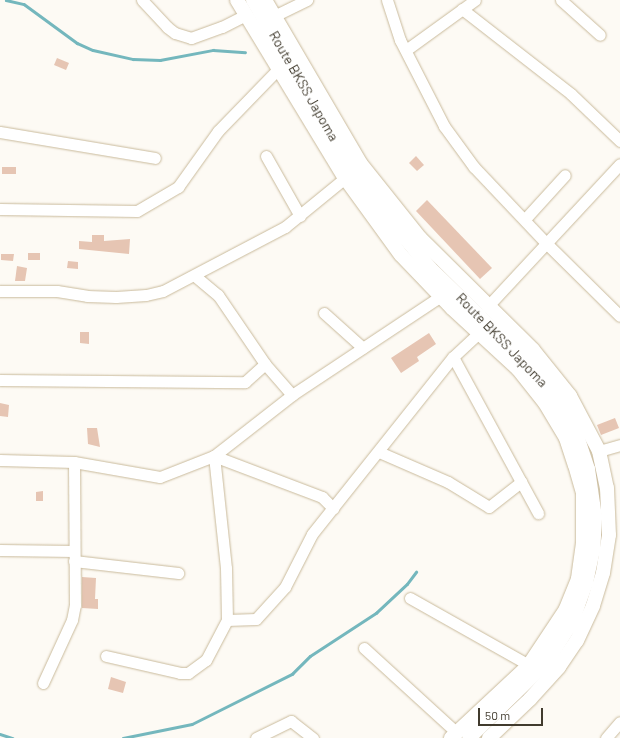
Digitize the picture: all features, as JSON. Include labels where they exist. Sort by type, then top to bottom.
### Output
[{"type":"main road","points":[[237,0],[345,178],[401,255],[441,296],[518,369],[545,403],[566,438],[582,493],[583,543],[578,579],[566,609],[529,665],[459,736]]},
{"type":"main road","name":"Route BKSS Japoma","points":[[254,0],[351,169],[374,201],[430,268],[530,365],[557,398],[575,430],[588,468],[596,517],[593,550],[586,583],[572,622],[546,663],[459,736]]},
{"type":"main road","points":[[265,0],[361,164],[420,238],[487,307],[533,350],[570,396],[599,451],[606,488],[608,535],[602,573],[593,606],[577,640],[559,667],[489,738]]},
{"type":"street","points":[[142,0],[167,27],[175,33],[191,38],[222,27],[246,14]]},
{"type":"street","points":[[274,16],[307,0]]},
{"type":"street","points":[[387,0],[400,40],[444,126],[474,167],[545,242],[620,316]]},
{"type":"street","points":[[406,50],[475,0]]},
{"type":"street","points":[[561,0],[600,35]]},
{"type":"street","points":[[462,9],[571,94],[620,141]]},
{"type":"street","points":[[0,209],[137,211],[178,187],[218,131],[278,69]]},
{"type":"street","points":[[0,132],[155,158]]},
{"type":"street","points":[[266,156],[300,216]]},
{"type":"street","points":[[487,307],[545,242],[620,164]]},
{"type":"street","points":[[524,219],[565,175]]},
{"type":"street","points":[[0,291],[57,291],[87,296],[116,297],[146,295],[196,276],[285,228],[345,178]]},
{"type":"street","points":[[196,276],[218,295],[265,364],[292,395]]},
{"type":"street","points":[[0,460],[74,462],[160,477],[214,456],[292,395],[441,296]]},
{"type":"street","points":[[324,313],[363,348]]},
{"type":"street","points":[[227,620],[256,619],[285,587],[312,534],[379,452],[453,357],[480,332]]},
{"type":"street","points":[[453,357],[538,513]]},
{"type":"street","points":[[0,380],[245,382],[265,364]]},
{"type":"street","points":[[599,451],[620,445]]},
{"type":"street","points":[[379,452],[448,482],[489,507],[521,482]]},
{"type":"street","points":[[214,456],[322,497],[333,508]]},
{"type":"street","points":[[106,656],[188,673],[206,660],[227,620],[226,568],[214,456]]},
{"type":"street","points":[[43,683],[72,620],[75,605],[74,462]]},
{"type":"street","points":[[0,550],[74,556],[178,573]]},
{"type":"street","points":[[410,598],[529,665]]},
{"type":"street","points":[[364,648],[459,736]]},
{"type":"street","points":[[256,738],[291,721],[312,738]]},
{"type":"street","points":[[606,738],[620,722]]},
{"type":"building","points":[[57,58],[69,63],[66,70],[54,65]]},
{"type":"building","points":[[416,156],[424,165],[417,171],[409,163]]},
{"type":"building","points":[[2,167],[16,167],[16,174],[2,174]]},
{"type":"building","points":[[427,200],[492,268],[480,279],[416,211]]},
{"type":"building","points":[[92,235],[104,235],[104,241],[130,239],[129,254],[79,249],[79,241],[92,242]]},
{"type":"building","points":[[28,253],[40,253],[40,260],[28,260]]},
{"type":"building","points":[[1,254],[14,254],[13,261],[1,260]]},
{"type":"building","points":[[68,261],[78,262],[78,269],[67,268]]},
{"type":"building","points":[[17,266],[27,268],[25,281],[15,281]]},
{"type":"building","points":[[80,332],[89,332],[89,344],[80,343]]},
{"type":"building","points":[[429,333],[436,344],[417,357],[419,361],[401,373],[391,358]]},
{"type":"building","points":[[0,403],[9,405],[8,417],[0,416]]},
{"type":"building","points":[[615,418],[619,428],[601,435],[597,425]]},
{"type":"building","points":[[87,428],[97,428],[100,447],[88,444]]},
{"type":"building","points":[[43,491],[43,501],[36,501],[36,492]]},
{"type":"building","points":[[82,577],[96,578],[95,599],[98,599],[98,609],[82,608]]},
{"type":"building","points":[[111,677],[126,682],[123,693],[108,689]]},
{"type":"waterway","points":[[6,0],[24,4],[77,43],[93,50],[133,59],[160,60],[213,50],[245,52]]},
{"type":"waterway","points":[[123,738],[192,724],[292,674],[310,656],[376,613],[407,584],[416,572]]},
{"type":"waterway","points":[[0,734],[12,738]]}]
